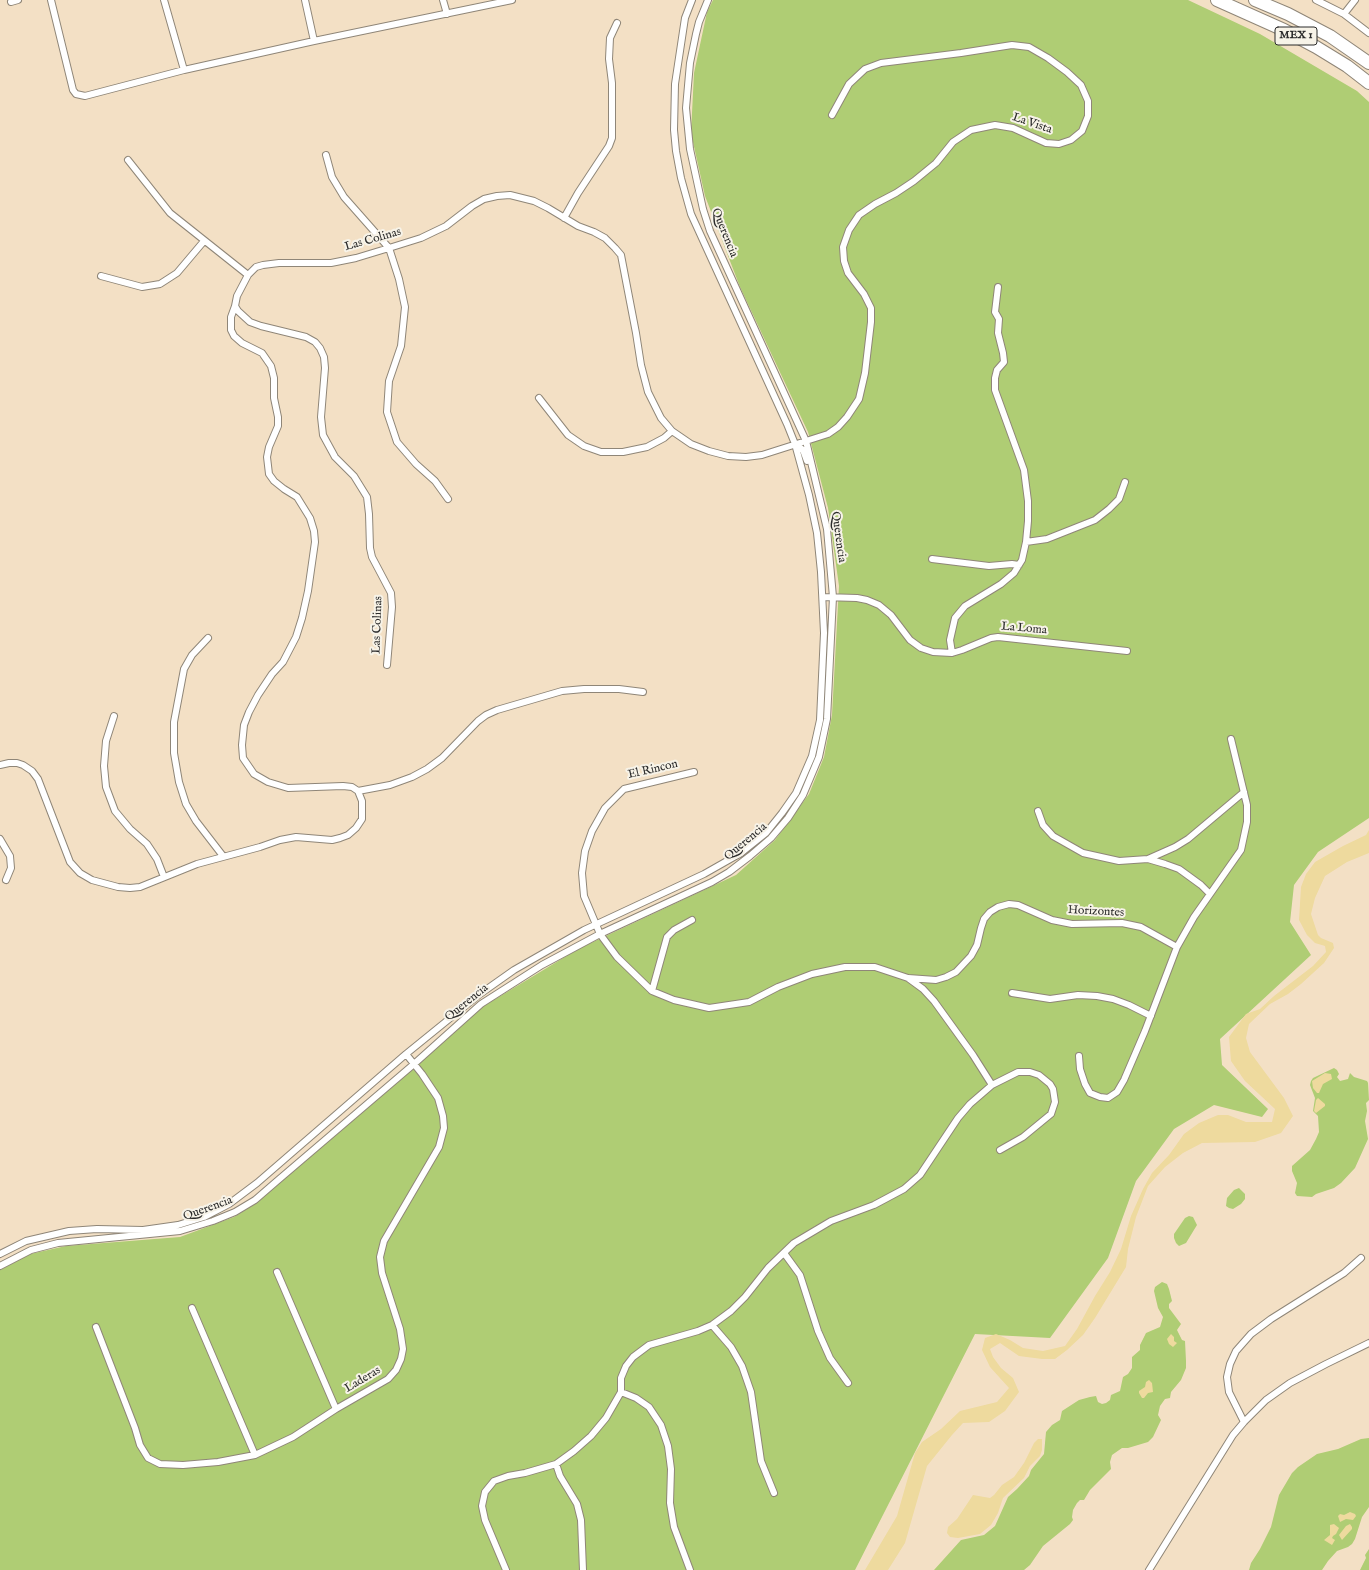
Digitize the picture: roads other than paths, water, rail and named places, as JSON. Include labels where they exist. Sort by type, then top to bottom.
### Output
[{"type":"highway","name":"MEX 1","points":[[1217,0],[1284,30],[1316,47],[1347,66],[1369,83]]},
{"type":"highway","name":"MEX 1","points":[[1255,0],[1288,14],[1324,33],[1369,63]]},
{"type":"street","points":[[11,2],[18,0]]},
{"type":"street","points":[[51,0],[73,90],[80,96],[92,95],[184,70],[314,41],[447,14],[501,1],[512,0]]},
{"type":"street","points":[[164,0],[184,70]]},
{"type":"street","points":[[305,0],[314,41]]},
{"type":"street","points":[[444,0],[447,14]]},
{"type":"street","name":"Querencia","points":[[0,1254],[26,1242],[70,1231],[97,1229],[143,1230],[179,1228],[229,1204],[257,1183],[406,1054],[480,994],[514,970],[595,925],[726,863],[758,841],[782,813],[796,793],[812,756],[820,720],[823,647],[823,597],[817,532],[809,495],[795,444],[691,214],[681,178],[676,151],[673,109],[675,84],[685,18],[692,0]]},
{"type":"street","name":"Querencia","points":[[0,1266],[31,1250],[58,1242],[179,1228],[213,1221],[235,1212],[255,1200],[414,1064],[481,1004],[542,965],[600,934],[712,882],[729,872],[771,838],[788,818],[803,795],[819,757],[827,719],[833,597],[827,529],[806,442],[738,294],[710,231],[702,209],[690,149],[686,108],[690,63],[699,22],[708,0]]},
{"type":"street","points":[[1316,0],[1344,14],[1369,33]]},
{"type":"street","points":[[1344,14],[1355,0]]},
{"type":"street","points":[[564,218],[578,193],[609,146],[612,138],[612,83],[608,59],[610,38],[617,24]]},
{"type":"street","name":"La Vista","points":[[806,442],[828,434],[838,427],[859,399],[865,373],[871,322],[870,308],[864,294],[848,273],[844,261],[843,247],[849,230],[859,216],[875,204],[914,181],[936,163],[953,142],[971,130],[995,125],[1013,128],[1046,143],[1059,144],[1071,140],[1082,132],[1088,116],[1088,101],[1080,85],[1067,72],[1029,46],[1012,45],[881,63],[864,68],[850,84],[832,115]]},
{"type":"street","points":[[326,155],[332,177],[344,197],[389,248],[399,279],[405,308],[401,346],[389,381],[387,412],[397,442],[416,464],[435,481],[448,498]]},
{"type":"street","points":[[0,765],[17,763],[32,771],[38,779],[70,862],[80,873],[92,880],[105,884],[130,888],[140,887],[197,864],[280,840],[296,837],[332,840],[340,838],[348,835],[356,828],[362,819],[362,801],[358,791],[352,787],[288,788],[268,782],[254,774],[243,758],[242,745],[244,725],[249,712],[272,674],[283,662],[296,637],[302,618],[308,591],[315,542],[314,531],[310,518],[297,497],[284,490],[269,474],[267,457],[269,447],[278,426],[278,417],[274,398],[274,378],[271,366],[262,354],[242,343],[234,336],[231,330],[231,318],[237,296],[248,275],[170,213],[128,160]]},
{"type":"street","name":"Las Colinas","points":[[248,275],[256,267],[263,265],[279,263],[331,263],[356,258],[421,238],[446,226],[472,206],[484,199],[497,196],[510,196],[534,201],[578,226],[605,238],[620,255],[641,365],[648,392],[661,418],[672,431],[691,444],[728,456],[746,457],[762,455],[806,442]]},
{"type":"street","points":[[101,276],[142,288],[160,284],[177,273],[204,241]]},
{"type":"street","points":[[952,653],[950,640],[955,618],[965,606],[1001,584],[1014,573],[1022,560],[1026,542],[1028,501],[1024,470],[995,390],[997,370],[1004,362],[1004,353],[998,333],[999,319],[995,312],[998,287]]},
{"type":"street","points":[[730,298],[738,294]]},
{"type":"street","name":"Las Colinas","points":[[235,306],[238,311],[250,322],[306,337],[315,342],[320,348],[324,357],[325,368],[321,417],[323,435],[335,457],[354,476],[367,497],[370,548],[372,557],[391,593],[392,607],[387,665]]},
{"type":"street","points":[[539,398],[568,435],[584,446],[601,452],[622,452],[647,447],[664,438],[672,431]]},
{"type":"street","points":[[795,444],[803,450],[814,490],[822,506]]},
{"type":"street","points":[[1026,542],[1046,539],[1095,520],[1119,499],[1125,482]]},
{"type":"street","points":[[817,532],[823,550],[826,590],[833,597]]},
{"type":"street","points":[[932,559],[989,566],[1012,564],[1019,565]]},
{"type":"street","name":"La Loma","points":[[823,597],[857,598],[879,605],[891,614],[910,640],[921,648],[933,652],[952,653],[984,640],[998,637],[1128,651]]},
{"type":"street","points":[[208,638],[192,655],[184,669],[174,722],[174,753],[179,782],[186,804],[196,821],[223,856]]},
{"type":"street","points":[[358,791],[390,785],[427,770],[442,758],[478,721],[497,710],[562,691],[619,689],[642,692]]},
{"type":"street","points":[[114,716],[106,741],[104,766],[106,787],[115,811],[130,829],[148,844],[157,858],[164,877]]},
{"type":"street","points":[[1078,1056],[1080,1069],[1090,1093],[1108,1098],[1117,1092],[1124,1080],[1151,1016],[1177,947],[1194,917],[1240,850],[1247,822],[1247,805],[1231,740]]},
{"type":"street","name":"El Rincon","points":[[652,991],[617,957],[595,925],[584,896],[582,873],[585,851],[592,831],[605,808],[624,789],[694,772]]},
{"type":"street","points":[[1148,860],[1188,839],[1244,792]]},
{"type":"street","points":[[1038,811],[1043,825],[1053,836],[1083,853],[1119,860],[1148,860],[1165,864],[1179,869],[1201,885],[1210,894]]},
{"type":"street","points":[[0,839],[10,856],[11,868],[6,880]]},
{"type":"street","name":"Horizontes","points":[[908,978],[936,980],[956,972],[972,956],[977,945],[984,919],[990,912],[998,907],[1008,904],[1018,905],[1052,920],[1072,924],[1122,923],[1141,927],[1177,947]]},
{"type":"street","points":[[692,920],[674,930],[667,938],[652,991],[674,1000],[709,1008],[749,1002],[778,987],[812,974],[845,967],[875,967],[908,978],[923,989],[934,1001],[973,1054],[992,1085]]},
{"type":"street","points":[[1012,993],[1050,999],[1078,995],[1097,996],[1113,999],[1151,1016]]},
{"type":"street","name":"Laderas","points":[[96,1327],[135,1428],[140,1445],[148,1458],[160,1464],[183,1465],[218,1462],[255,1455],[293,1437],[388,1378],[396,1370],[401,1360],[403,1349],[400,1329],[382,1273],[380,1257],[384,1241],[439,1147],[444,1128],[443,1116],[438,1098],[406,1054]]},
{"type":"street","points":[[506,1570],[485,1520],[482,1506],[485,1492],[494,1481],[556,1464],[591,1436],[606,1418],[621,1392],[622,1378],[626,1366],[634,1357],[649,1345],[698,1331],[712,1325],[731,1311],[745,1297],[768,1268],[794,1243],[831,1222],[874,1205],[904,1189],[920,1175],[933,1157],[945,1136],[966,1108],[992,1085],[1018,1072],[1030,1072],[1046,1080],[1050,1084],[1055,1096],[1055,1102],[1051,1114],[1023,1137],[1000,1150]]},
{"type":"street","points":[[784,1253],[800,1275],[818,1331],[830,1358],[848,1383]]},
{"type":"street","points":[[1244,1422],[1229,1392],[1227,1377],[1230,1364],[1236,1351],[1250,1334],[1344,1273],[1361,1258]]},
{"type":"street","points":[[277,1272],[336,1409]]},
{"type":"street","points":[[192,1308],[255,1455]]},
{"type":"street","points":[[712,1325],[731,1347],[742,1366],[751,1392],[761,1461],[774,1493]]},
{"type":"street","points":[[1360,1348],[1369,1339]]},
{"type":"street","points":[[1149,1570],[1232,1435],[1244,1422],[1266,1400],[1290,1383],[1369,1344]]},
{"type":"street","points":[[621,1392],[636,1398],[649,1407],[661,1425],[668,1446],[671,1469],[670,1503],[674,1527],[690,1570]]},
{"type":"street","points":[[556,1464],[560,1476],[577,1504],[581,1520],[583,1570]]}]
